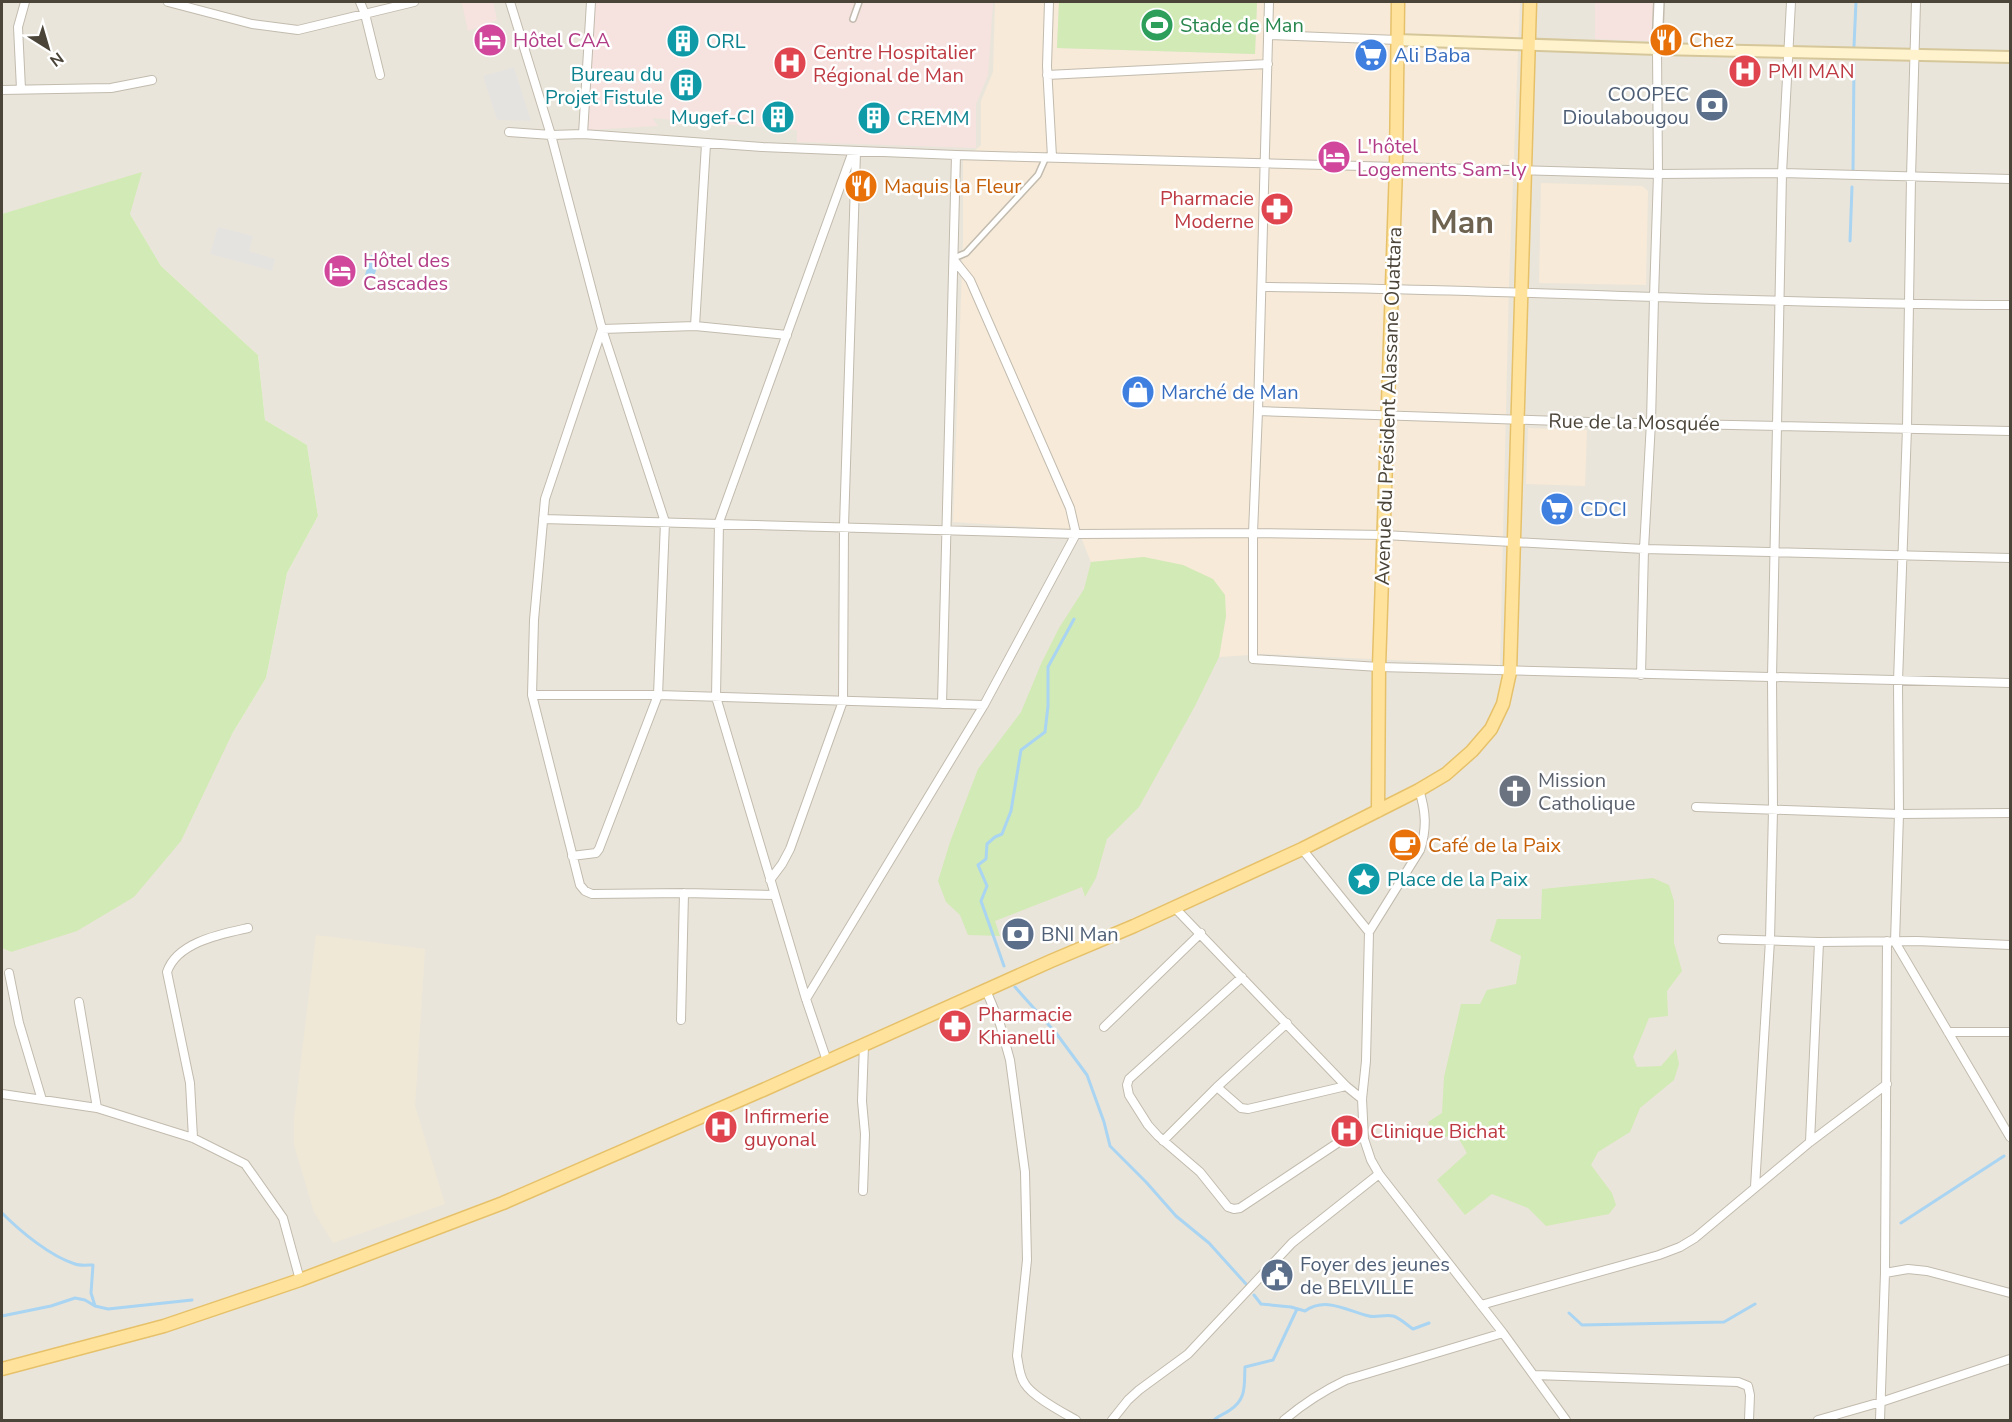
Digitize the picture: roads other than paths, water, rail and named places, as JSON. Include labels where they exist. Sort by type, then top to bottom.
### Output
[{"type":"main road","name":"Avenue du Président Alassane Ouattara","points":[[1378,811],[1379,668],[1389,416],[1398,2]]},
{"type":"main road","points":[[2,1369],[164,1326],[300,1280],[503,1203],[1302,849],[1419,790],[1446,774],[1472,751],[1491,729],[1503,704],[1510,672],[1530,2]]},
{"type":"main road","points":[[1398,40],[1501,45],[2010,57]]},
{"type":"street","points":[[21,89],[18,27],[25,2]]},
{"type":"street","points":[[168,2],[230,19],[290,30],[365,15],[414,2]]},
{"type":"street","points":[[360,2],[380,75]]},
{"type":"street","points":[[510,2],[551,135],[603,329],[665,522],[658,695],[599,849],[596,853],[572,856]]},
{"type":"street","points":[[583,134],[591,2]]},
{"type":"street","points":[[853,19],[860,2]]},
{"type":"street","points":[[954,259],[966,253],[1038,175],[1049,157],[1050,100],[1047,75],[1049,2]]},
{"type":"street","points":[[1269,2],[1253,533],[1252,659],[1379,668],[2010,683]]},
{"type":"street","points":[[1641,675],[1658,174],[1659,2]]},
{"type":"street","points":[[1755,1187],[1770,940],[1773,810],[1772,678],[1782,173],[1791,2]]},
{"type":"street","points":[[1880,1420],[1891,942],[1899,814],[1898,681],[1907,428],[1916,2]]},
{"type":"street","points":[[1269,35],[1398,40]]},
{"type":"street","points":[[1047,75],[1268,64]]},
{"type":"street","points":[[2,90],[111,88],[152,80]]},
{"type":"street","points":[[509,132],[551,135],[583,134],[706,144],[854,151],[1049,157],[1658,174],[1782,173],[2010,178]]},
{"type":"street","points":[[694,326],[706,144]]},
{"type":"street","points":[[827,1061],[806,999],[716,697],[719,522],[854,151]]},
{"type":"street","points":[[770,880],[790,849],[843,701],[844,526],[854,151]]},
{"type":"street","points":[[942,704],[956,154]]},
{"type":"street","points":[[806,999],[984,705],[1076,534],[1070,508],[970,280],[954,259]]},
{"type":"street","points":[[1262,287],[1392,288],[1909,305],[2010,305]]},
{"type":"street","points":[[603,329],[694,326],[787,335]]},
{"type":"street","points":[[603,329],[546,499],[534,620],[532,695],[580,885],[592,894],[775,895]]},
{"type":"street","name":"Rue de la Mosquée","points":[[1258,411],[2010,431]]},
{"type":"street","points":[[543,519],[719,522],[1076,534],[1384,535],[1644,549],[2010,558]]},
{"type":"street","points":[[532,695],[658,695],[984,705]]},
{"type":"street","points":[[1419,790],[1425,808],[1425,836],[1420,850],[1369,932],[1366,1061],[1362,1099],[1364,1139],[1371,1160],[1379,1174],[1535,1375],[1566,1420]]},
{"type":"street","points":[[1696,807],[1899,814],[2010,813]]},
{"type":"street","points":[[1302,849],[1369,932]]},
{"type":"street","points":[[681,1020],[684,893]]},
{"type":"street","points":[[1173,907],[1201,933],[1346,1086],[1362,1099]]},
{"type":"street","points":[[193,1138],[190,1083],[167,972],[170,963],[189,947],[217,934],[248,928]]},
{"type":"street","points":[[1104,1028],[1201,933]]},
{"type":"street","points":[[1722,939],[2010,945]]},
{"type":"street","points":[[1810,1142],[1819,942]]},
{"type":"street","points":[[1891,942],[2010,1137]]},
{"type":"street","points":[[9,973],[19,1023],[42,1100]]},
{"type":"street","points":[[1242,977],[1129,1079],[1127,1085],[1129,1095],[1148,1125],[1163,1141],[1200,1172],[1228,1207],[1234,1209],[1240,1208],[1342,1140],[1353,1137],[1364,1139]]},
{"type":"street","points":[[986,990],[1000,1024],[1010,1060],[1025,1172],[1027,1260],[1017,1356],[1020,1371],[1025,1385],[1050,1405],[1076,1420]]},
{"type":"street","points":[[80,1002],[97,1108]]},
{"type":"street","points":[[1163,1141],[1216,1087],[1287,1023]]},
{"type":"street","points":[[1948,1032],[2010,1032]]},
{"type":"street","points":[[862,1191],[865,1134],[862,1101],[864,1044]]},
{"type":"street","points":[[1481,1305],[1680,1248],[1810,1142],[1887,1084]]},
{"type":"street","points":[[1216,1087],[1241,1108],[1248,1109],[1346,1086]]},
{"type":"street","points":[[2,1094],[97,1108],[193,1138],[245,1164],[283,1218],[300,1280]]},
{"type":"street","points":[[1112,1420],[1133,1395],[1188,1353],[1292,1243],[1379,1174]]},
{"type":"street","points":[[1885,1273],[1908,1269],[1927,1271],[2010,1293]]},
{"type":"street","points":[[1284,1420],[1304,1403],[1346,1380],[1503,1333]]},
{"type":"street","points":[[1818,1420],[1881,1402],[2010,1359]]},
{"type":"street","points":[[1535,1375],[1738,1382],[1748,1386],[1749,1420]]},
{"type":"water","points":[[371,255],[380,257],[374,277],[365,275]]},
{"type":"waterway","points":[[1854,46],[1856,2]]},
{"type":"waterway","points":[[1853,171],[1854,64]]},
{"type":"waterway","points":[[1850,241],[1852,187]]},
{"type":"waterway","points":[[1004,966],[981,901],[987,886],[978,865],[986,859],[987,844],[1002,834],[1011,811],[1021,750],[1045,732],[1048,667],[1074,619]]},
{"type":"waterway","points":[[1015,987],[1056,1033],[1087,1075],[1110,1146],[1176,1216],[1209,1243],[1246,1284]]},
{"type":"waterway","points":[[1901,1223],[2004,1156]]},
{"type":"waterway","points":[[2,1213],[27,1235],[56,1255],[77,1265],[93,1265],[91,1293],[95,1306],[108,1309],[192,1300]]},
{"type":"waterway","points":[[1254,1295],[1261,1304],[1305,1311],[1313,1307],[1329,1305],[1372,1316],[1393,1316],[1413,1329],[1429,1323]]},
{"type":"waterway","points":[[2,1316],[51,1306],[75,1298],[85,1300],[95,1306]]},
{"type":"waterway","points":[[1569,1313],[1582,1325],[1724,1322],[1755,1304]]},
{"type":"waterway","points":[[1214,1420],[1235,1406],[1242,1396],[1245,1367],[1273,1360],[1297,1309]]},
{"type":"place","name":"Stade de Man","points":[[1157,25]]},
{"type":"place","name":"Hôtel CAA","points":[[490,40]]},
{"type":"place","name":"Chez","points":[[1666,40]]},
{"type":"place","name":"ORL","points":[[683,41]]},
{"type":"place","name":"Ali Baba","points":[[1371,55]]},
{"type":"place","name":"Centre Hospitalier Régional de Man","points":[[790,63]]},
{"type":"place","name":"PMI MAN","points":[[1745,71]]},
{"type":"place","name":"Bureau du Projet Fistule","points":[[686,85]]},
{"type":"place","name":"COOPEC Dioulabougou","points":[[1712,105]]},
{"type":"place","name":"Mugef-CI","points":[[778,117]]},
{"type":"place","name":"CREMM","points":[[874,118]]},
{"type":"place","name":"L'hôtel Logements Sam-ly","points":[[1334,157]]},
{"type":"place","name":"Maquis la Fleur","points":[[861,186]]},
{"type":"place","name":"Pharmacie Moderne","points":[[1277,209]]},
{"type":"place","name":"Hôtel des Cascades","points":[[340,271]]},
{"type":"place","name":"Marché de Man","points":[[1138,392]]},
{"type":"place","name":"CDCI","points":[[1557,509]]},
{"type":"place","name":"Mission Catholique","points":[[1515,791]]},
{"type":"place","name":"Café de la Paix","points":[[1405,845]]},
{"type":"place","name":"Place de la Paix","points":[[1364,879]]},
{"type":"place","name":"BNI Man","points":[[1018,934]]},
{"type":"place","name":"Pharmacie Khianelli","points":[[955,1026]]},
{"type":"place","name":"Infirmerie guyonal","points":[[721,1127]]},
{"type":"place","name":"Clinique Bichat","points":[[1347,1131]]},
{"type":"place","name":"Foyer des jeunes de BELVILLE","points":[[1277,1275]]},
{"type":"district","name":"Man","points":[[1462,222]]}]
